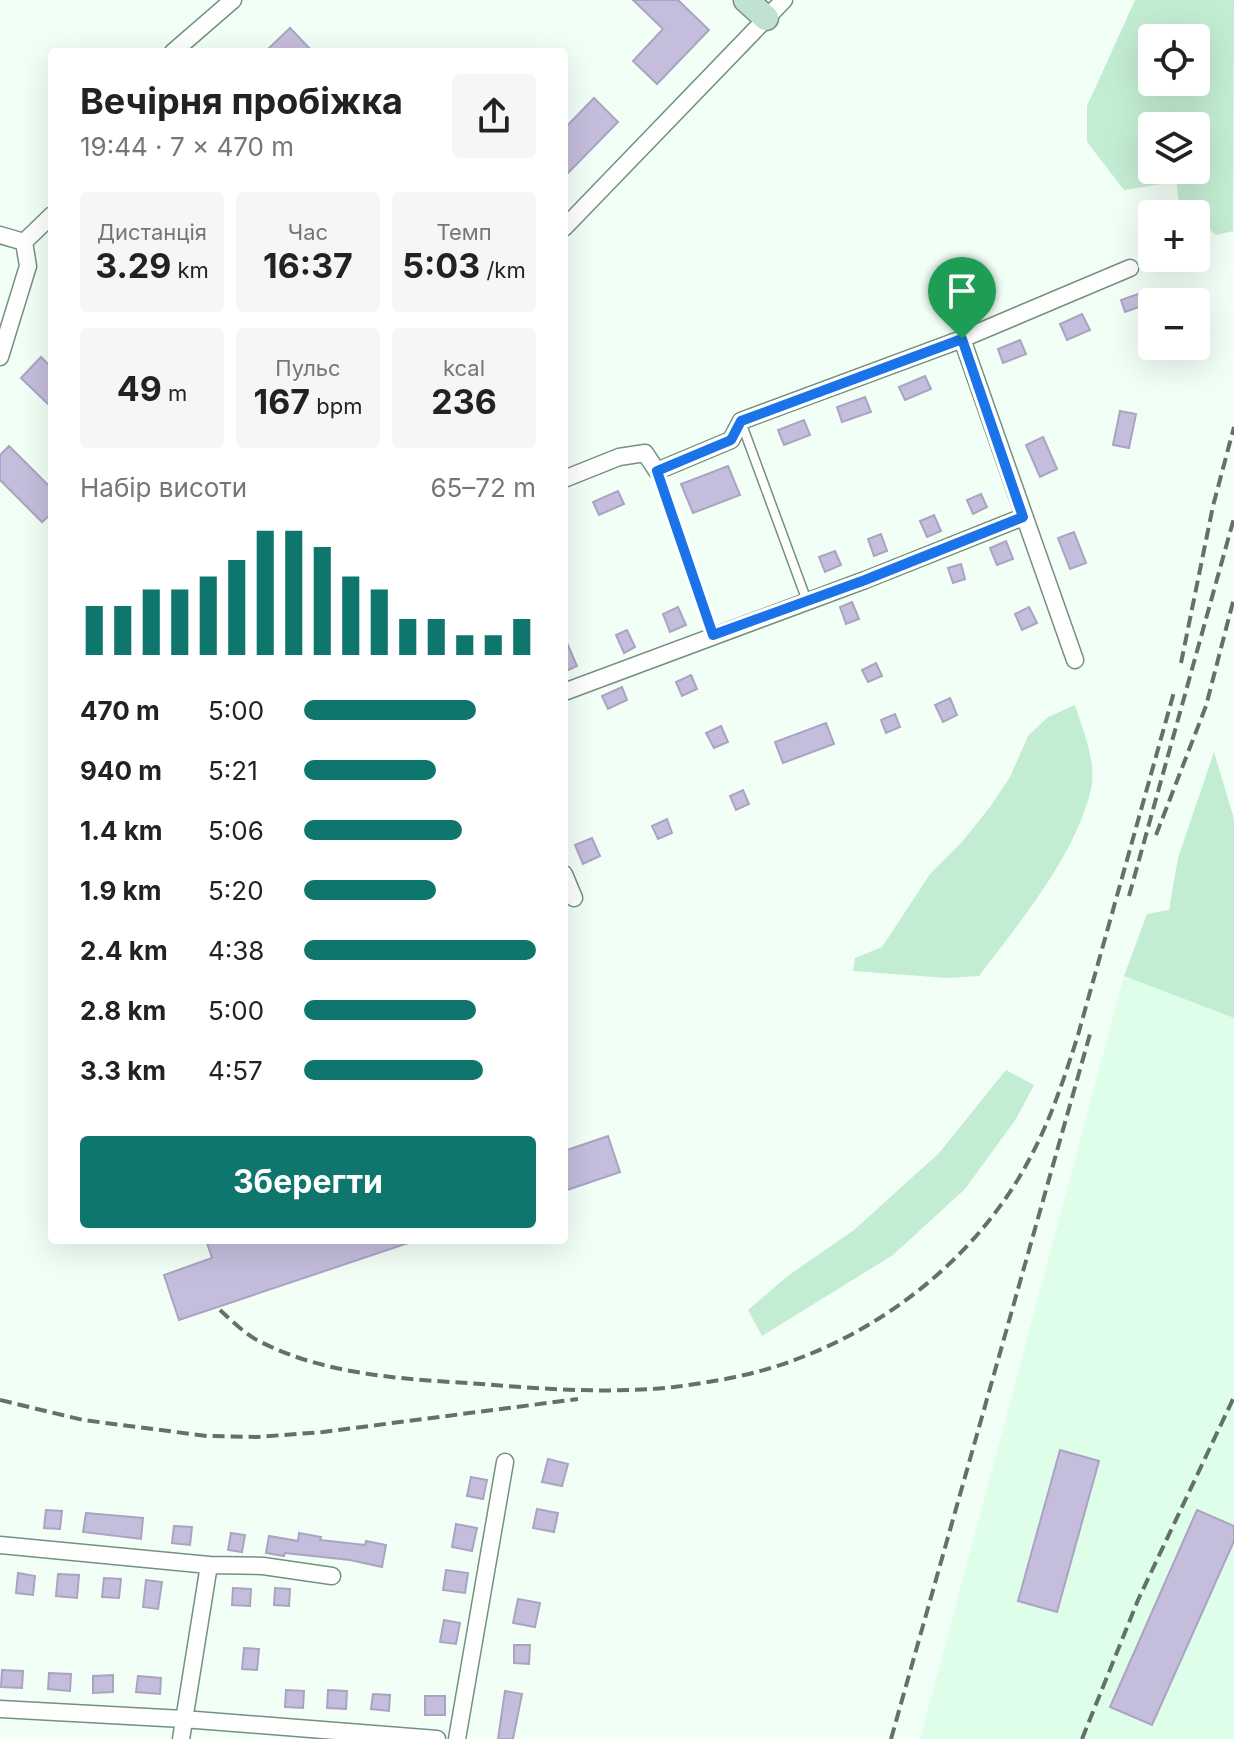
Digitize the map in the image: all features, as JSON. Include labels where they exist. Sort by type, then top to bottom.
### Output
[{"type":"street","points":[[178,48],[233,0]]},
{"type":"street","points":[[746,0],[766,18]]},
{"type":"street","points":[[568,224],[784,0]]},
{"type":"street","points":[[24,242],[48,219]]},
{"type":"street","points":[[0,235],[24,242]]},
{"type":"street","points":[[0,357],[28,266],[24,242]]},
{"type":"street","points":[[568,477],[619,457],[645,453],[657,471],[731,440],[741,421],[962,339],[1130,268]]},
{"type":"street","points":[[962,339],[1075,660]]},
{"type":"street","points":[[568,690],[1023,517]]},
{"type":"street","points":[[568,884],[574,898]]},
{"type":"street","points":[[457,1739],[505,1462]]},
{"type":"street","points":[[0,1545],[209,1565],[263,1566],[332,1576]]},
{"type":"street","points":[[181,1739],[209,1565]]},
{"type":"street","points":[[0,1709],[183,1719],[437,1739]]},
{"type":"lane","points":[[741,421],[807,601]]},
{"type":"lane","points":[[657,471],[713,635]]},
{"type":"shaded area","points":[[1135,0],[1234,0],[1233,231],[1216,235],[1210,230],[1210,200],[1179,200],[1177,184],[1210,184],[1210,112],[1138,112],[1138,184],[1162,184],[1124,190],[1087,142],[1087,106]]},
{"type":"shaded area","points":[[1075,705],[1092,768],[1091,789],[1084,814],[1060,863],[979,976],[947,978],[853,971],[855,958],[882,947],[930,874],[961,843],[990,807],[1010,777],[1028,736],[1048,717]]},
{"type":"shaded area","points":[[1214,752],[1234,819],[1234,1018],[1124,976],[1147,914],[1169,910],[1178,858]]},
{"type":"shaded area","points":[[1124,976],[1234,1018],[1234,1739],[920,1739]]},
{"type":"shaded area","points":[[1006,1070],[1034,1085],[1016,1119],[965,1189],[893,1255],[762,1336],[748,1310],[789,1275],[854,1230],[939,1153]]},
{"type":"building","points":[[633,0],[678,0],[709,30],[657,84],[633,61],[663,29]]},
{"type":"building","points":[[290,28],[309,48],[269,48]]},
{"type":"building","points":[[594,98],[618,122],[568,173],[568,125]]},
{"type":"building","points":[[1138,294],[1138,307],[1125,312],[1121,300]]},
{"type":"building","points":[[1082,314],[1090,330],[1067,340],[1060,324]]},
{"type":"building","points":[[1020,340],[1026,354],[1003,363],[998,349]]},
{"type":"building","points":[[41,357],[48,364],[48,404],[21,378]]},
{"type":"building","points":[[925,376],[931,389],[905,400],[899,387]]},
{"type":"building","points":[[865,397],[871,412],[842,422],[837,407]]},
{"type":"building","points":[[1120,411],[1136,414],[1129,448],[1113,445]]},
{"type":"building","points":[[804,420],[810,435],[784,445],[778,430]]},
{"type":"building","points":[[1043,437],[1057,469],[1040,477],[1026,445]]},
{"type":"building","points":[[9,446],[48,485],[48,517],[42,522],[0,480],[0,455]]},
{"type":"building","points":[[728,466],[740,495],[693,513],[681,484]]},
{"type":"building","points":[[618,491],[624,504],[599,515],[593,502]]},
{"type":"building","points":[[981,494],[987,507],[973,514],[967,500]]},
{"type":"building","points":[[934,515],[941,531],[927,537],[920,521]]},
{"type":"building","points":[[1074,532],[1086,563],[1070,569],[1058,538]]},
{"type":"building","points":[[881,534],[887,551],[874,556],[868,539]]},
{"type":"building","points":[[1006,541],[1013,559],[997,565],[990,548]]},
{"type":"building","points":[[835,551],[841,565],[825,572],[819,557]]},
{"type":"building","points":[[961,564],[965,579],[953,583],[948,568]]},
{"type":"building","points":[[852,602],[859,619],[846,624],[840,607]]},
{"type":"building","points":[[678,607],[686,625],[670,632],[663,614]]},
{"type":"building","points":[[1029,607],[1037,623],[1022,630],[1015,614]]},
{"type":"building","points":[[627,630],[635,647],[624,653],[616,635]]},
{"type":"building","points":[[568,645],[577,666],[568,670]]},
{"type":"building","points":[[876,663],[882,676],[868,682],[862,670]]},
{"type":"building","points":[[691,675],[697,689],[682,696],[676,682]]},
{"type":"building","points":[[622,687],[627,700],[608,709],[602,696]]},
{"type":"building","points":[[950,698],[957,715],[943,722],[935,705]]},
{"type":"building","points":[[895,714],[900,727],[886,733],[881,720]]},
{"type":"building","points":[[826,723],[834,744],[783,763],[775,742]]},
{"type":"building","points":[[721,726],[728,742],[714,748],[706,733]]},
{"type":"building","points":[[743,790],[749,804],[736,810],[730,796]]},
{"type":"building","points":[[667,819],[672,833],[658,839],[652,826]]},
{"type":"building","points":[[592,838],[600,856],[583,864],[575,845]]},
{"type":"building","points":[[608,1136],[620,1172],[568,1190],[568,1150]]},
{"type":"building","points":[[207,1244],[405,1244],[179,1320],[164,1275],[212,1258]]},
{"type":"building","points":[[1060,1450],[1099,1461],[1057,1612],[1018,1601]]},
{"type":"building","points":[[548,1459],[568,1464],[562,1486],[542,1482]]},
{"type":"building","points":[[471,1477],[487,1480],[483,1499],[467,1496]]},
{"type":"building","points":[[537,1509],[558,1513],[554,1532],[533,1528]]},
{"type":"building","points":[[46,1510],[62,1511],[60,1529],[44,1528]]},
{"type":"building","points":[[1197,1510],[1234,1526],[1234,1541],[1152,1725],[1110,1707]]},
{"type":"building","points":[[86,1513],[143,1518],[141,1539],[83,1532]]},
{"type":"building","points":[[456,1524],[477,1528],[472,1551],[452,1547]]},
{"type":"building","points":[[174,1526],[192,1527],[190,1545],[172,1543]]},
{"type":"building","points":[[231,1533],[245,1535],[242,1552],[228,1550]]},
{"type":"building","points":[[299,1533],[321,1537],[320,1540],[365,1545],[366,1541],[386,1545],[382,1567],[350,1560],[266,1553],[269,1536],[298,1541]]},
{"type":"building","points":[[446,1570],[468,1573],[465,1593],[443,1590]]},
{"type":"building","points":[[18,1573],[35,1576],[33,1595],[16,1593]]},
{"type":"building","points":[[58,1574],[79,1575],[77,1598],[56,1596]]},
{"type":"building","points":[[104,1578],[121,1579],[119,1598],[102,1597]]},
{"type":"building","points":[[146,1580],[162,1582],[158,1609],[143,1607]]},
{"type":"building","points":[[233,1588],[251,1589],[250,1606],[232,1605]]},
{"type":"building","points":[[275,1588],[290,1589],[289,1606],[274,1605]]},
{"type":"building","points":[[518,1599],[540,1603],[535,1627],[513,1623]]},
{"type":"building","points":[[444,1620],[460,1623],[456,1644],[440,1642]]},
{"type":"building","points":[[514,1645],[530,1645],[529,1664],[514,1663]]},
{"type":"building","points":[[244,1648],[259,1649],[257,1670],[242,1669]]},
{"type":"building","points":[[2,1670],[23,1671],[22,1688],[1,1687]]},
{"type":"building","points":[[49,1673],[71,1674],[70,1691],[48,1689]]},
{"type":"building","points":[[113,1675],[113,1692],[93,1693],[93,1676]]},
{"type":"building","points":[[138,1676],[161,1678],[160,1694],[136,1692]]},
{"type":"building","points":[[286,1690],[304,1691],[303,1708],[285,1707]]},
{"type":"building","points":[[328,1690],[347,1691],[346,1709],[327,1708]]},
{"type":"building","points":[[505,1691],[522,1694],[513,1739],[498,1739]]},
{"type":"building","points":[[373,1694],[390,1695],[389,1711],[371,1709]]},
{"type":"building","points":[[425,1696],[445,1696],[445,1715],[425,1715]]},
{"type":"railway","points":[[1181,663],[1213,506],[1234,427]]},
{"type":"railway","points":[[1129,896],[1234,518]]},
{"type":"railway","points":[[1156,835],[1206,706],[1234,598]]},
{"type":"railway","points":[[220,1310],[242,1330],[283,1352],[366,1374],[529,1388],[626,1390],[689,1385],[767,1369],[833,1344],[901,1304],[961,1253],[987,1223],[1010,1192],[1038,1143],[1078,1035],[1174,692]]},
{"type":"railway","points":[[891,1739],[1090,1034]]},
{"type":"railway","points":[[1082,1739],[1138,1600],[1234,1397]]},
{"type":"railway","points":[[0,1400],[83,1420],[207,1436],[257,1437],[323,1432],[578,1399]]},
{"type":"route","points":[[962,339],[1023,517],[865,580],[713,635],[657,471],[731,440],[741,421],[962,339]]}]
